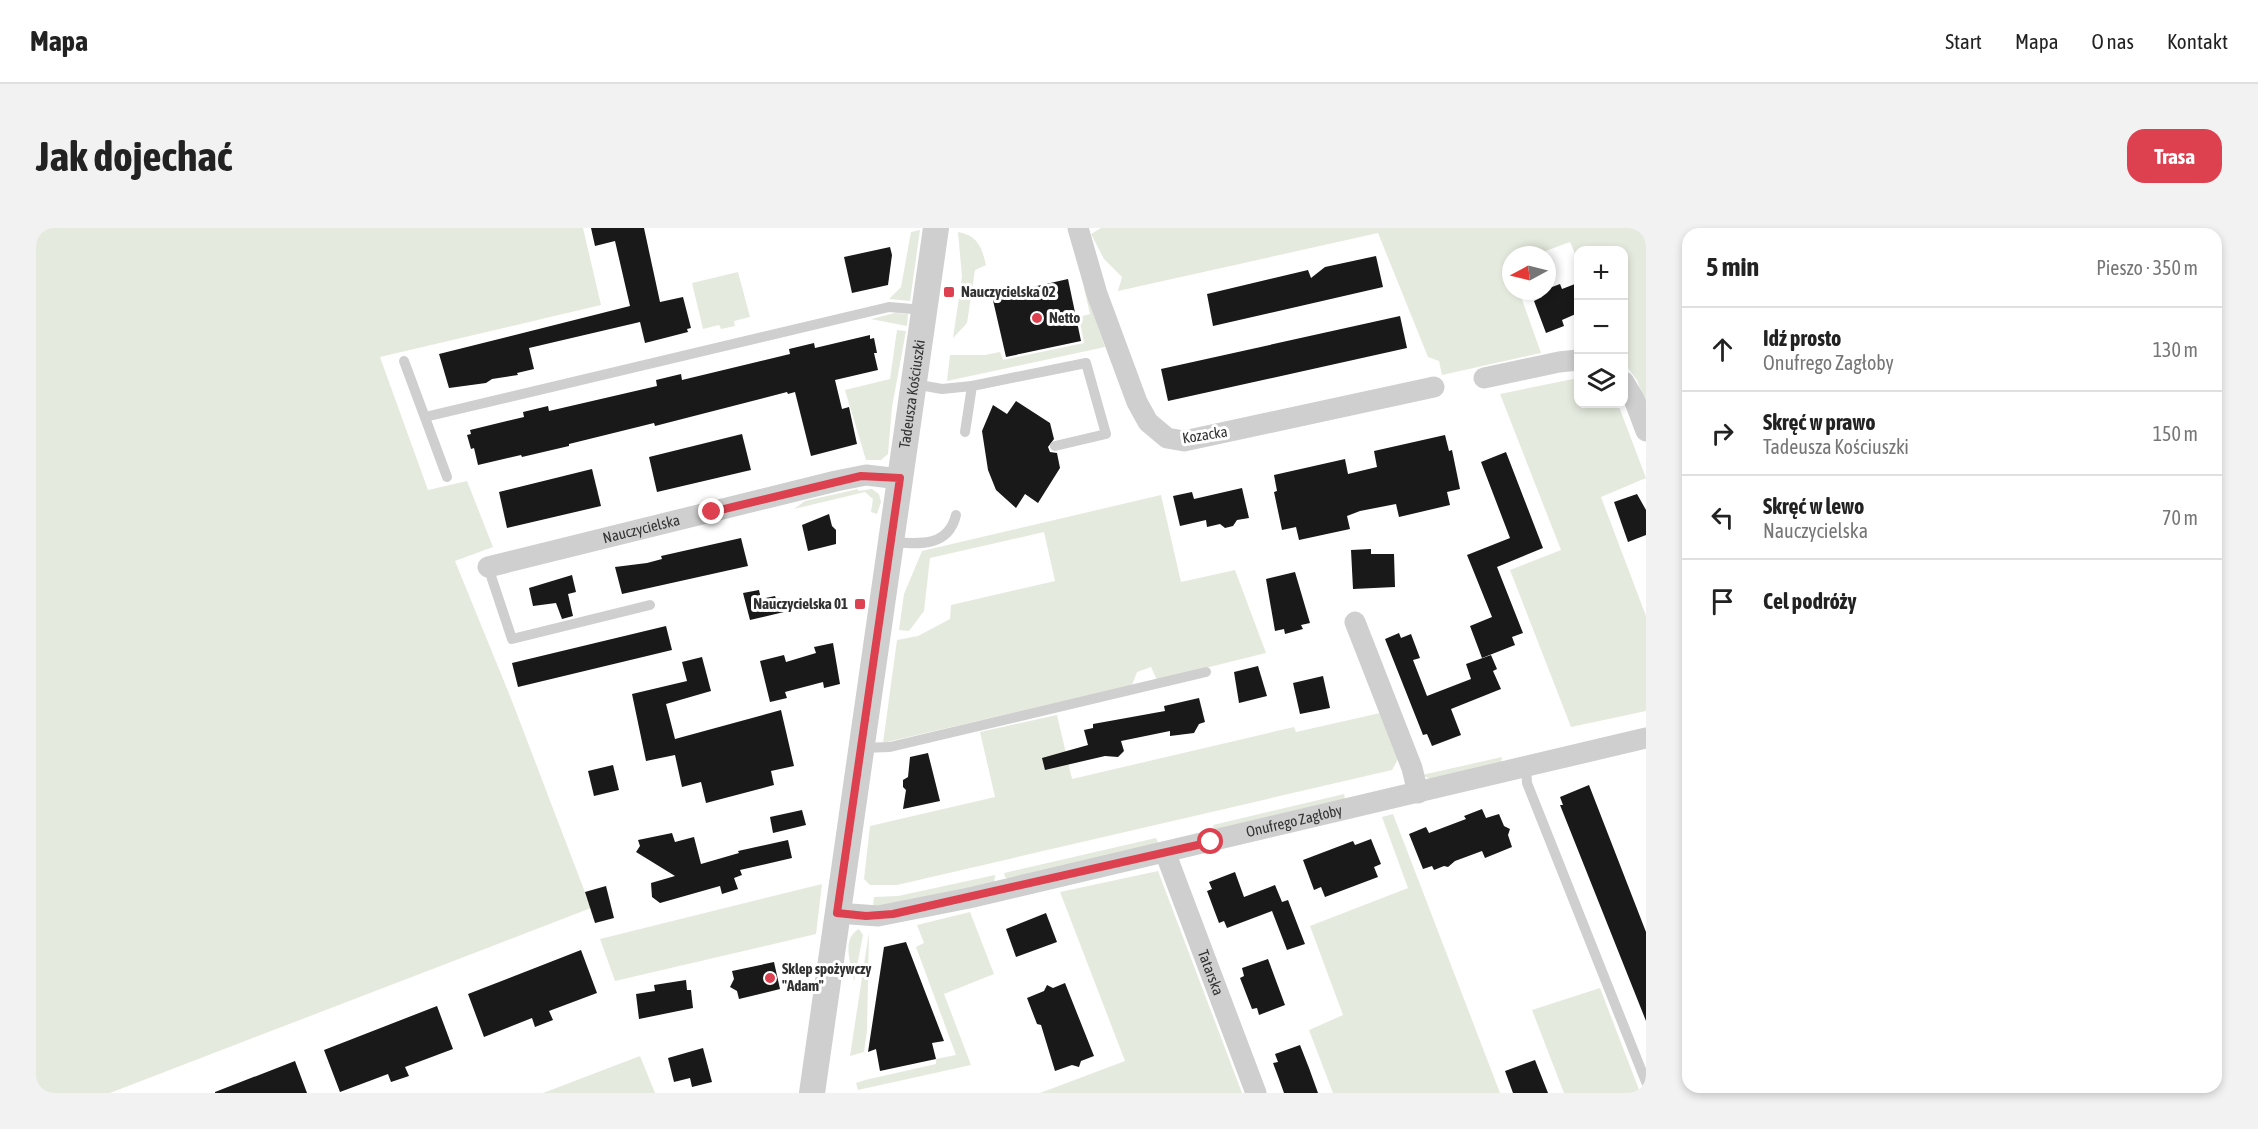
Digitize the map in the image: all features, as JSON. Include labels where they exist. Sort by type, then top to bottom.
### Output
[{"type":"street","name":"Tadeusza Kościuszki","points":[[812,1093],[936,228]]},
{"type":"street","name":"Kozacka","points":[[1078,228],[1097,294],[1137,402],[1148,422],[1167,438],[1184,441],[1434,387]]},
{"type":"street","points":[[1484,378],[1574,360]]},
{"type":"street","points":[[1628,390],[1646,431]]},
{"type":"street","name":"Nauczycielska","points":[[488,567],[836,481],[866,475],[900,478]]},
{"type":"street","points":[[1355,622],[1412,768],[1418,793]]},
{"type":"street","name":"Onufrego Zagłoby","points":[[837,913],[866,916],[893,914],[1646,738]]},
{"type":"street","name":"Tatarska","points":[[1165,852],[1256,1093]]},
{"type":"lane","points":[[425,417],[889,307],[925,310]]},
{"type":"lane","points":[[404,361],[447,477]]},
{"type":"lane","points":[[914,384],[942,389],[972,386],[1086,363],[1106,434],[1056,446]]},
{"type":"lane","points":[[965,432],[972,386]]},
{"type":"lane","points":[[891,542],[923,544],[938,540],[949,530],[956,515]]},
{"type":"lane","points":[[488,567],[512,639],[650,605]]},
{"type":"lane","points":[[861,747],[890,747],[1206,672]]},
{"type":"lane","points":[[1526,766],[1527,783],[1646,1082]]},
{"type":"shaded area","points":[[36,228],[583,228],[601,305],[380,357],[428,490],[467,481],[493,547],[455,561],[512,701],[591,908],[110,1093],[36,1093]]},
{"type":"shaded area","points":[[1101,228],[1646,228],[1646,404],[1637,380],[1628,368],[1628,246],[1574,246],[1574,252],[1570,242],[1556,247],[1502,246],[1502,300],[1522,300],[1541,353],[1442,375],[1439,361],[1428,357],[1378,233],[1118,291],[1122,277],[1104,259],[1091,234]]},
{"type":"shaded area","points":[[920,230],[910,301],[889,299],[901,287],[911,232]]},
{"type":"shaded area","points":[[958,232],[970,236],[978,243],[986,265],[975,270],[967,323],[953,338],[962,277]]},
{"type":"shaded area","points":[[738,272],[750,317],[734,321],[735,326],[721,329],[719,325],[703,329],[692,283]]},
{"type":"shaded area","points":[[1083,284],[1105,347],[947,381],[950,355],[985,355],[1000,352],[1003,360],[1084,343],[1079,317],[1090,314]]},
{"type":"shaded area","points":[[895,313],[908,314],[907,326],[871,319]]},
{"type":"shaded area","points":[[897,330],[906,331],[892,407],[888,454],[881,460],[866,460],[845,390],[890,379]]},
{"type":"shaded area","points":[[1574,379],[1574,408],[1620,408],[1646,478],[1601,497],[1646,616],[1646,711],[1571,727],[1510,570],[1561,550],[1500,394]]},
{"type":"shaded area","points":[[858,489],[858,491],[872,489],[879,494],[881,502],[877,514],[871,512],[873,499],[865,492],[794,509],[805,501]]},
{"type":"shaded area","points":[[1161,495],[1181,582],[1235,570],[1266,653],[1157,680],[1151,667],[1137,672],[1132,685],[883,743],[897,640],[918,636],[950,619],[951,605],[1055,581],[1044,532],[930,558],[924,611],[909,631],[899,630],[904,594],[922,551]]},
{"type":"shaded area","points":[[1380,713],[1398,759],[1392,770],[897,885],[870,885],[864,879],[870,826],[995,797],[980,732],[1057,715],[1072,779],[1294,727],[1296,732]]},
{"type":"shaded area","points":[[1502,757],[1501,763],[1430,779],[1422,775]]},
{"type":"shaded area","points":[[1344,794],[1345,799],[1214,830],[1213,825]]},
{"type":"shaded area","points":[[1393,814],[1500,1093],[1333,1093],[1309,1030],[1343,1015],[1310,926],[1408,888],[1382,817]]},
{"type":"shaded area","points":[[1156,838],[1159,845],[1008,879],[1004,873]]},
{"type":"shaded area","points":[[1158,871],[1242,1093],[1040,1093],[1125,1061],[1060,892]]},
{"type":"shaded area","points":[[995,875],[994,883],[873,907],[874,897],[898,896]]},
{"type":"shaded area","points":[[822,884],[816,934],[615,981],[600,939]]},
{"type":"shaded area","points":[[970,912],[994,974],[944,994],[971,1065],[858,1090],[856,1083],[936,1064],[936,1059],[956,1055],[916,947],[924,943],[917,925]]},
{"type":"shaded area","points":[[859,929],[863,935],[854,982],[849,946],[853,933]]},
{"type":"shaded area","points":[[869,932],[867,1031],[864,1052],[850,1056]]},
{"type":"shaded area","points":[[1600,988],[1640,1093],[1564,1093],[1532,1010]]},
{"type":"shaded area","points":[[640,1056],[655,1093],[543,1093]]},
{"type":"building","points":[[591,228],[644,228],[660,302],[683,297],[691,328],[687,329],[688,332],[645,343],[640,322],[529,348],[534,369],[517,373],[518,375],[492,379],[486,383],[449,388],[439,354],[630,306],[615,241],[595,246]]},
{"type":"building","points":[[890,247],[892,255],[888,285],[852,293],[844,257]]},
{"type":"building","points":[[1376,256],[1383,287],[1213,326],[1207,294],[1308,270],[1311,278],[1325,267]]},
{"type":"building","name":"Netto","points":[[1068,279],[1081,341],[1006,357],[992,296]]},
{"type":"building","points":[[1560,284],[1562,289],[1574,284],[1574,315],[1562,320],[1564,326],[1546,333],[1534,301],[1556,300],[1556,286]]},
{"type":"building","points":[[1400,316],[1407,348],[1168,401],[1161,369]]},
{"type":"building","points":[[870,335],[870,339],[874,338],[877,353],[874,353],[878,370],[835,380],[842,409],[849,407],[857,444],[811,456],[795,392],[788,394],[787,392],[655,426],[654,423],[522,457],[521,455],[478,465],[474,448],[471,449],[467,435],[471,434],[470,430],[524,417],[523,412],[548,406],[549,411],[657,386],[656,380],[681,374],[682,380],[790,354],[789,349],[814,343],[815,348]]},
{"type":"building","points":[[1016,401],[1050,423],[1054,439],[1048,447],[1050,452],[1057,453],[1060,468],[1038,503],[1025,494],[1016,508],[996,490],[988,470],[982,431],[993,405],[1007,414]]},
{"type":"building","points":[[742,434],[751,470],[657,492],[649,457]]},
{"type":"building","points":[[1445,435],[1449,451],[1452,450],[1460,489],[1447,492],[1450,505],[1399,517],[1396,504],[1360,511],[1347,516],[1350,529],[1299,540],[1296,527],[1282,530],[1274,492],[1277,491],[1274,475],[1345,459],[1348,474],[1377,467],[1374,451]]},
{"type":"building","points":[[1506,452],[1543,548],[1497,567],[1523,633],[1512,637],[1515,645],[1482,658],[1470,626],[1492,617],[1467,555],[1510,538],[1481,462]]},
{"type":"building","points":[[592,469],[601,506],[507,528],[499,492]]},
{"type":"building","points":[[1242,488],[1249,518],[1237,520],[1233,526],[1225,528],[1220,524],[1207,527],[1206,520],[1180,526],[1173,496],[1192,492],[1194,499]]},
{"type":"building","points":[[1637,494],[1646,510],[1646,535],[1628,542],[1614,502]]},
{"type":"building","points":[[829,514],[832,526],[836,530],[836,544],[808,551],[802,525]]},
{"type":"building","points":[[741,538],[748,566],[622,594],[615,567],[647,563],[662,559],[661,556]]},
{"type":"building","points":[[1371,549],[1371,554],[1394,554],[1395,587],[1353,589],[1351,550]]},
{"type":"building","points":[[1295,572],[1310,623],[1301,625],[1303,629],[1285,634],[1284,629],[1275,631],[1266,579]]},
{"type":"building","points":[[572,575],[576,592],[568,594],[573,616],[562,619],[556,603],[533,606],[529,588]]},
{"type":"building","points":[[759,590],[761,599],[775,596],[776,599],[781,598],[784,612],[750,620],[743,593]]},
{"type":"building","points":[[666,626],[672,650],[518,687],[512,663]]},
{"type":"building","points":[[1399,633],[1401,638],[1411,634],[1420,658],[1413,660],[1427,696],[1471,679],[1466,664],[1491,655],[1497,669],[1493,671],[1501,689],[1451,709],[1461,735],[1432,746],[1427,734],[1423,735],[1385,639]]},
{"type":"building","points":[[833,643],[840,684],[824,688],[823,682],[785,692],[787,698],[770,702],[760,661],[784,655],[786,662],[816,653],[814,647]]},
{"type":"building","points":[[702,657],[711,691],[666,704],[675,739],[781,710],[794,766],[771,771],[774,785],[706,803],[701,782],[682,787],[675,755],[646,761],[632,694],[687,681],[682,662]]},
{"type":"building","points":[[1258,666],[1267,696],[1239,703],[1234,672]]},
{"type":"building","points":[[1323,676],[1330,708],[1300,714],[1293,683]]},
{"type":"building","points":[[1199,698],[1205,722],[1199,724],[1194,733],[1170,736],[1170,731],[1121,741],[1124,751],[1118,757],[1105,756],[1045,770],[1042,758],[1088,745],[1084,730],[1093,728],[1093,724],[1165,711],[1164,706]]},
{"type":"building","points":[[928,753],[940,801],[903,809],[906,790],[903,787],[903,780],[908,777],[910,757]]},
{"type":"building","points":[[613,765],[619,790],[594,796],[588,771]]},
{"type":"building","points":[[1589,785],[1646,932],[1646,1021],[1560,805],[1563,805],[1560,797]]},
{"type":"building","points":[[1482,809],[1486,818],[1499,814],[1504,826],[1510,829],[1508,835],[1512,847],[1485,858],[1482,851],[1455,861],[1448,867],[1444,866],[1434,870],[1432,866],[1423,869],[1409,834],[1426,827],[1429,833],[1466,819],[1464,816]]},
{"type":"building","points":[[802,810],[806,825],[773,833],[770,817]]},
{"type":"building","points":[[672,833],[675,842],[694,837],[701,864],[739,853],[738,851],[788,840],[792,858],[740,870],[742,875],[734,878],[738,889],[722,894],[720,886],[660,903],[652,897],[651,883],[675,876],[636,852],[640,846],[638,840]]},
{"type":"building","points":[[1371,839],[1381,864],[1374,867],[1378,877],[1325,897],[1321,887],[1314,890],[1303,860],[1353,841],[1355,845]]},
{"type":"building","points":[[1235,872],[1244,897],[1275,885],[1282,902],[1288,900],[1305,944],[1287,950],[1272,911],[1227,928],[1224,921],[1219,923],[1207,891],[1212,889],[1209,882]]},
{"type":"building","points":[[606,886],[614,918],[595,923],[585,892]]},
{"type":"building","points":[[1046,913],[1057,942],[1016,957],[1006,929]]},
{"type":"building","points":[[906,942],[944,1041],[932,1043],[936,1059],[880,1071],[876,1049],[868,1052],[884,947]]},
{"type":"building","points":[[581,950],[597,993],[549,1011],[553,1020],[535,1027],[532,1018],[484,1037],[468,994]]},
{"type":"building","points":[[1268,959],[1285,1005],[1259,1015],[1257,1008],[1252,1009],[1240,978],[1244,976],[1242,968]]},
{"type":"building","points":[[774,962],[780,989],[739,999],[737,991],[730,987],[734,979],[732,971]]},
{"type":"building","points":[[686,980],[687,990],[691,990],[693,1008],[639,1019],[636,994],[655,991],[654,985]]},
{"type":"building","points":[[1065,983],[1094,1056],[1081,1061],[1079,1067],[1072,1065],[1055,1071],[1041,1025],[1037,1024],[1027,998],[1044,991],[1047,985],[1053,988]]},
{"type":"building","points":[[437,1006],[453,1049],[405,1067],[409,1076],[391,1082],[388,1074],[340,1092],[324,1050]]},
{"type":"building","points":[[1300,1045],[1318,1093],[1284,1093],[1273,1063],[1278,1062],[1275,1054]]},
{"type":"building","points":[[703,1048],[712,1082],[692,1087],[690,1078],[674,1082],[668,1058]]},
{"type":"building","points":[[1535,1060],[1548,1093],[1513,1093],[1505,1071]]},
{"type":"building","points":[[295,1061],[307,1093],[215,1093],[215,1092]]},
{"type":"place","name":"Nauczycielska 02","points":[[949,292]]},
{"type":"place","name":"Netto","points":[[1037,318]]},
{"type":"place","name":"Nauczycielska 01","points":[[860,604]]},
{"type":"place","name":"Sklep spożywczy \"Adam\"","points":[[770,978]]},
{"type":"route","points":[[712,512],[861,476],[900,478],[837,913],[866,916],[893,914],[1211,842]]}]
